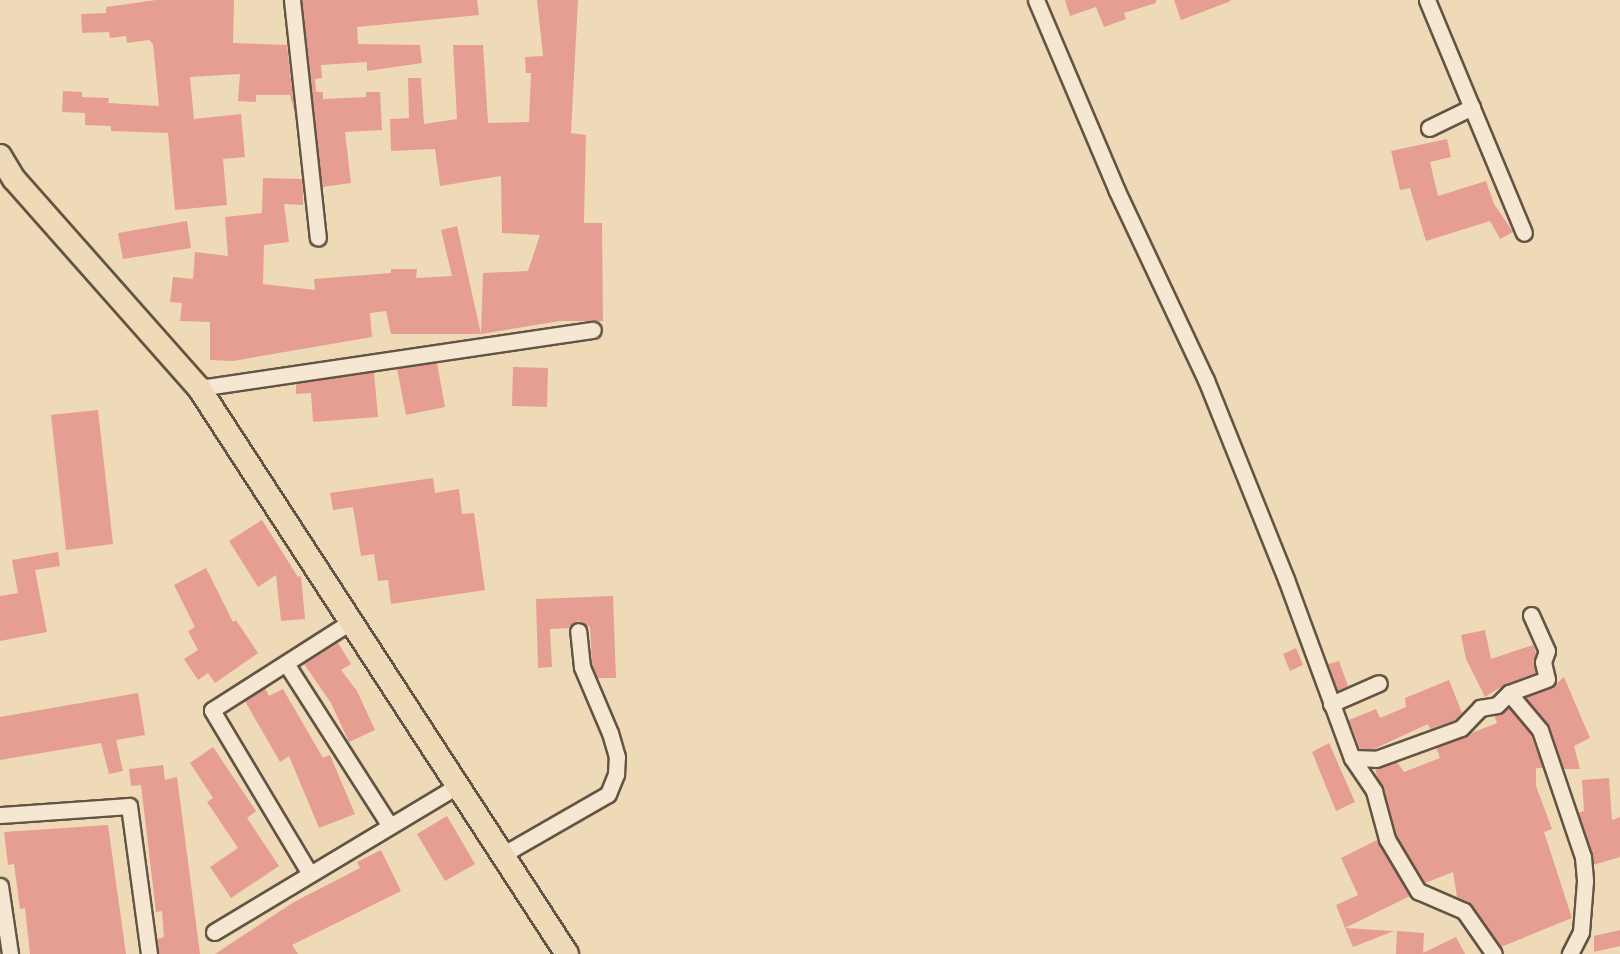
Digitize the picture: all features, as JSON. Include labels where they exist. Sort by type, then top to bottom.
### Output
[{"type":"main road","points":[[0,156],[7,173],[199,388],[567,954]]},
{"type":"street","points":[[292,0],[318,238]]},
{"type":"street","points":[[1036,0],[1117,190],[1206,380],[1287,579],[1352,758],[1374,791],[1387,839],[1418,891],[1464,911],[1494,954]]},
{"type":"street","points":[[1427,0],[1524,233]]},
{"type":"street","points":[[1429,128],[1472,107]]},
{"type":"street","points":[[199,388],[593,330]]},
{"type":"street","points":[[1352,758],[1376,759],[1398,753],[1461,728],[1480,708],[1497,705],[1509,693],[1547,679],[1543,662],[1547,651],[1531,615]]},
{"type":"street","points":[[310,874],[212,710],[287,665],[350,622]]},
{"type":"street","points":[[502,855],[608,794],[616,774],[617,757],[610,733],[582,667],[578,631]]},
{"type":"street","points":[[287,665],[390,826]]},
{"type":"street","points":[[1331,704],[1379,683]]},
{"type":"street","points":[[1509,693],[1540,730],[1582,857],[1585,881],[1581,932],[1570,954]]},
{"type":"street","points":[[214,932],[456,786]]},
{"type":"street","points":[[0,814],[129,806],[149,954]]},
{"type":"street","points":[[0,886],[10,954]]},
{"type":"building","points":[[156,0],[234,0],[233,43],[287,45],[295,114],[290,95],[256,95],[256,102],[238,101],[240,74],[190,77],[194,119],[241,114],[245,157],[223,159],[227,205],[175,210],[168,133],[111,131],[111,126],[85,125],[85,113],[62,112],[63,91],[82,92],[82,97],[109,98],[108,103],[159,106],[153,44],[149,40],[127,43],[126,36],[110,38],[109,32],[82,33],[81,14],[106,13],[106,7]]},
{"type":"building","points":[[302,0],[477,0],[479,15],[357,27],[358,44],[420,45],[422,63],[367,71],[367,62],[321,65],[322,78],[315,79],[316,92],[323,92],[323,99],[366,97],[366,92],[380,92],[382,130],[345,132],[351,183],[322,187]]},
{"type":"building","points":[[537,0],[578,0],[571,133],[586,135],[584,223],[602,223],[603,321],[560,321],[481,334],[483,273],[528,271],[540,235],[502,233],[501,176],[440,186],[435,149],[391,151],[390,119],[409,118],[408,78],[421,78],[424,124],[457,119],[453,45],[483,45],[488,123],[529,122],[531,73],[526,73],[525,57],[543,56]]},
{"type":"building","points":[[1065,0],[1156,0],[1156,3],[1124,13],[1126,19],[1104,27],[1096,7],[1070,16]]},
{"type":"building","points":[[1174,0],[1230,0],[1231,1],[1181,20]]},
{"type":"building","points":[[1447,139],[1451,157],[1430,162],[1438,196],[1486,181],[1494,204],[1513,232],[1500,239],[1490,221],[1426,241],[1410,188],[1400,190],[1391,151]]},
{"type":"building","points":[[263,178],[302,179],[303,205],[284,204],[289,242],[264,245],[263,284],[315,290],[314,279],[391,273],[391,269],[417,269],[416,278],[452,276],[441,230],[457,226],[481,334],[391,334],[386,311],[370,313],[372,337],[233,361],[210,360],[210,322],[180,321],[182,303],[170,302],[173,277],[193,279],[195,252],[228,256],[225,217],[262,213]]},
{"type":"building","points":[[187,221],[191,248],[123,259],[118,233]]},
{"type":"building","points":[[437,363],[445,407],[406,415],[397,369]]},
{"type":"building","points":[[513,367],[548,368],[547,407],[512,406]]},
{"type":"building","points":[[374,372],[378,417],[313,422],[311,393],[296,394],[296,384]]},
{"type":"building","points":[[98,410],[113,544],[66,550],[51,415]]},
{"type":"building","points":[[433,478],[435,493],[459,489],[462,514],[474,513],[485,590],[391,604],[388,580],[378,581],[374,554],[361,556],[353,507],[333,510],[330,493]]},
{"type":"building","points":[[262,520],[298,577],[301,576],[305,619],[281,621],[276,575],[258,587],[229,541]]},
{"type":"building","points":[[58,552],[60,566],[35,570],[47,632],[0,641],[0,596],[18,593],[12,560]]},
{"type":"building","points":[[206,568],[233,622],[236,620],[258,653],[215,683],[208,673],[198,680],[184,659],[198,650],[188,631],[195,627],[174,585]]},
{"type":"building","points":[[613,596],[616,678],[597,678],[592,664],[590,627],[578,621],[569,628],[550,629],[552,667],[538,668],[536,599]]},
{"type":"building","points":[[1485,630],[1491,659],[1533,645],[1536,653],[1536,673],[1506,684],[1485,697],[1466,659],[1461,635]]},
{"type":"building","points":[[338,643],[351,664],[341,670],[357,691],[375,730],[349,742],[331,703],[304,664]]},
{"type":"building","points":[[1296,648],[1303,665],[1290,671],[1283,654]]},
{"type":"building","points":[[1339,661],[1348,686],[1338,691],[1328,664]]},
{"type":"building","points":[[1564,677],[1590,738],[1574,746],[1580,769],[1563,769],[1549,726],[1525,697],[1551,688]]},
{"type":"building","points":[[1449,680],[1462,713],[1456,720],[1430,729],[1428,724],[1374,749],[1360,749],[1349,720],[1376,709],[1380,718],[1406,707],[1405,698]]},
{"type":"building","points":[[265,688],[269,696],[283,689],[323,758],[330,755],[355,814],[319,828],[289,756],[280,762],[245,701]]},
{"type":"building","points":[[138,693],[145,735],[116,740],[123,771],[109,774],[101,743],[0,760],[0,717]]},
{"type":"building","points":[[1508,707],[1531,735],[1543,768],[1536,768],[1536,786],[1552,829],[1544,832],[1572,918],[1501,947],[1472,905],[1457,897],[1453,872],[1425,883],[1396,835],[1375,769],[1397,762],[1404,772],[1440,758],[1436,747],[1497,723],[1494,715]]},
{"type":"building","points":[[1329,743],[1355,802],[1336,811],[1312,752]]},
{"type":"building","points":[[213,747],[256,811],[247,818],[279,866],[231,898],[210,867],[238,848],[207,802],[213,798],[190,763]]},
{"type":"building","points":[[163,765],[165,780],[177,777],[200,954],[159,954],[157,939],[164,937],[162,911],[156,912],[141,785],[131,786],[129,769]]},
{"type":"building","points":[[1609,778],[1612,820],[1620,817],[1620,857],[1593,865],[1578,813],[1584,811],[1582,780]]},
{"type":"building","points":[[447,816],[475,864],[445,881],[417,834]]},
{"type":"building","points":[[108,825],[126,954],[30,954],[25,908],[20,909],[14,864],[8,865],[4,832]]},
{"type":"building","points":[[1377,840],[1410,896],[1345,928],[1336,905],[1358,895],[1341,858]]},
{"type":"building","points":[[381,850],[401,891],[292,945],[298,954],[215,954],[294,902],[360,868],[357,862]]},
{"type":"building","points":[[1345,928],[1394,931],[1353,947]]},
{"type":"building","points":[[1620,930],[1620,946],[1594,952],[1594,936]]},
{"type":"building","points":[[1397,931],[1424,933],[1423,953],[1456,937],[1465,954],[1396,954]]}]
